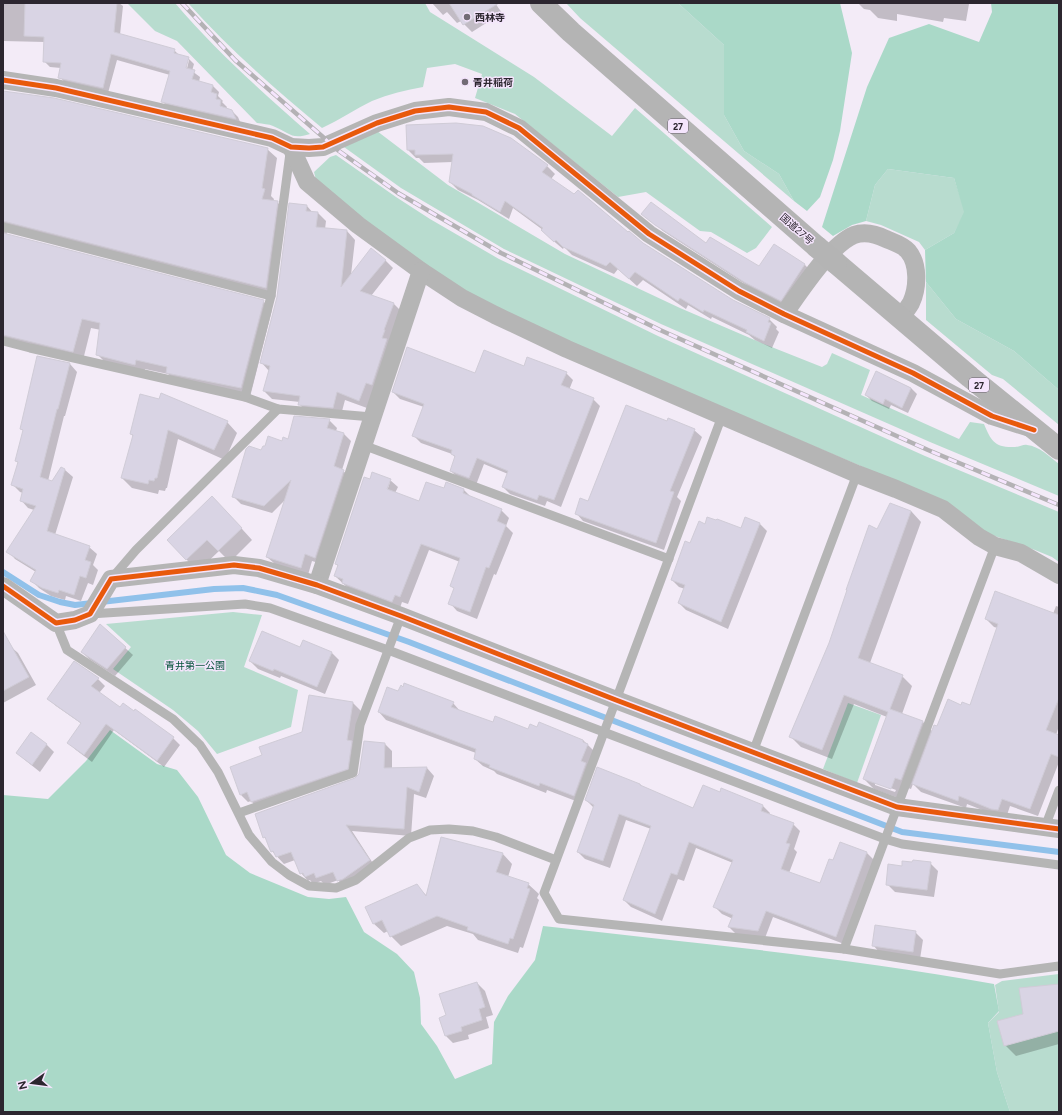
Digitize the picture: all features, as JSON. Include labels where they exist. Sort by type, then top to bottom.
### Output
[{"type":"highway","name":"国道27号","points":[[541,3],[576,37],[817,247],[975,382],[1059,449]]},
{"type":"street","points":[[3,80],[56,88],[264,136],[291,147],[310,148],[323,146],[376,123],[415,111],[449,107],[486,112],[519,128],[649,234],[739,291],[784,314],[913,373],[992,416],[1034,430]]},
{"type":"street","points":[[291,147],[307,182],[358,225],[421,271],[462,298],[567,349],[857,474],[943,509],[995,546],[1021,553],[1059,575]]},
{"type":"street","points":[[784,314],[818,269],[841,242],[855,235],[866,232],[882,237],[907,249],[912,257],[916,268],[915,292],[910,304],[901,318]]},
{"type":"street","points":[[317,585],[421,271]]},
{"type":"street","points":[[3,586],[56,623],[75,620],[92,611],[107,586],[234,566],[259,568],[317,585],[399,621],[614,706],[753,752],[894,813],[1052,828]]},
{"type":"lane","points":[[245,397],[272,296],[291,147]]},
{"type":"lane","points":[[3,226],[272,296]]},
{"type":"lane","points":[[3,341],[245,397],[278,410],[372,417]]},
{"type":"lane","points":[[107,586],[136,550],[278,410]]},
{"type":"lane","points":[[722,416],[544,893],[559,919],[844,949],[1000,974],[1059,966]]},
{"type":"lane","points":[[363,445],[669,559]]},
{"type":"lane","points":[[753,752],[857,474]]},
{"type":"lane","points":[[844,949],[995,546]]},
{"type":"lane","points":[[92,611],[245,604],[270,608],[389,646],[886,836],[902,844],[1059,865]]},
{"type":"lane","points":[[239,813],[353,773],[360,725],[399,621]]},
{"type":"lane","points":[[56,623],[67,650],[173,719],[200,745],[218,772],[249,836],[272,862],[289,875],[309,886],[336,888],[356,880],[409,838],[430,830],[449,829],[473,831],[556,860]]},
{"type":"lane","points":[[1052,828],[1059,790]]},
{"type":"green space","points":[[127,3],[175,3],[223,55],[310,134],[304,136],[294,136],[271,125],[257,123],[177,41],[155,31]]},
{"type":"green space","points":[[188,3],[425,3],[430,12],[534,77],[612,136],[635,108],[772,227],[756,248],[747,253],[711,232],[700,231],[646,192],[618,197],[515,114],[475,98],[482,74],[455,64],[427,68],[423,87],[398,92],[372,101],[322,128],[253,68]]},
{"type":"green space","points":[[566,3],[678,3],[724,45],[724,115],[744,151],[779,174],[794,201],[580,18]]},
{"type":"green space","points":[[678,3],[840,3],[852,53],[840,131],[833,160],[820,197],[807,211],[794,201],[779,174],[744,151],[724,115],[724,45]]},
{"type":"green space","points":[[991,3],[1059,3],[1059,390],[1014,351],[956,319],[926,282],[925,250],[954,233],[964,212],[954,178],[888,169],[875,185],[866,221],[852,225],[833,236],[822,227],[867,87],[889,38],[929,24],[979,42],[992,12]]},
{"type":"green space","points":[[377,131],[448,185],[565,254],[680,308],[822,367],[827,364],[832,353],[870,370],[861,395],[959,439],[970,422],[984,424],[989,435],[998,445],[1017,447],[1026,445],[1036,447],[1059,464],[1059,496],[930,442],[661,324],[504,249],[401,188],[344,147]]},
{"type":"green space","points":[[336,155],[430,219],[499,259],[658,336],[925,456],[1059,512],[1059,562],[1052,557],[1035,550],[989,534],[863,467],[570,343],[467,293],[426,266],[364,220],[316,180],[314,172],[330,157]]},
{"type":"green space","points":[[888,169],[954,178],[965,212],[954,233],[925,250],[919,242],[881,225],[866,221],[875,185]]},
{"type":"green space","points":[[926,282],[956,319],[1014,351],[1059,390],[1059,425],[1003,379],[992,375],[926,320]]},
{"type":"green space","name":"青井第一公園","points":[[233,612],[262,615],[244,667],[298,690],[291,727],[217,754],[198,731],[173,710],[113,669],[131,647],[106,624]]},
{"type":"green space","points":[[848,703],[881,715],[857,783],[823,769]]},
{"type":"green space","points":[[110,730],[157,764],[177,770],[198,797],[226,855],[250,873],[308,897],[329,899],[346,897],[364,932],[397,954],[414,972],[420,998],[421,1024],[437,1046],[455,1079],[492,1064],[494,1022],[508,996],[535,960],[543,926],[826,958],[938,974],[994,984],[999,1011],[988,1023],[997,1072],[1010,1112],[3,1112],[3,795],[48,799],[86,761]]},
{"type":"green space","points":[[1059,974],[1059,1112],[1010,1112],[997,1072],[988,1023],[999,1012],[995,985],[1002,981]]},
{"type":"building","points":[[25,3],[117,3],[114,32],[175,49],[174,53],[189,57],[186,68],[195,70],[192,79],[213,85],[211,92],[217,94],[216,99],[221,100],[220,106],[232,110],[236,119],[161,102],[170,71],[111,54],[103,88],[58,78],[61,63],[43,62],[44,37],[24,36]]},
{"type":"building","name":"西林寺","points":[[449,3],[499,3],[463,25]]},
{"type":"building","points":[[3,91],[54,98],[268,148],[262,188],[265,189],[262,199],[278,201],[266,288],[3,221]]},
{"type":"building","points":[[456,123],[483,126],[511,138],[548,165],[542,172],[574,194],[578,190],[643,243],[733,300],[770,318],[768,322],[771,323],[764,341],[746,332],[747,330],[704,310],[703,312],[680,298],[678,301],[635,272],[629,279],[610,262],[606,266],[563,247],[556,240],[554,242],[541,230],[543,228],[505,201],[500,212],[472,194],[449,182],[453,154],[415,155],[415,150],[407,150],[406,125]]},
{"type":"building","points":[[651,202],[706,243],[710,237],[759,266],[774,244],[805,264],[781,301],[744,282],[655,225],[641,214]]},
{"type":"building","points":[[289,203],[307,205],[306,211],[318,212],[316,227],[347,230],[341,287],[371,248],[386,260],[360,291],[394,303],[384,330],[382,338],[387,339],[372,385],[366,383],[359,401],[337,392],[333,408],[298,405],[300,396],[263,391],[270,366],[260,363],[277,297]]},
{"type":"building","points":[[3,233],[264,300],[241,388],[166,373],[167,367],[136,360],[135,365],[96,355],[100,323],[82,319],[73,352],[3,335]]},
{"type":"building","points":[[407,347],[475,373],[484,350],[524,366],[527,357],[567,372],[561,385],[594,398],[554,500],[539,495],[537,500],[502,487],[508,471],[477,458],[469,478],[450,471],[455,456],[451,454],[452,450],[412,436],[424,404],[392,392]]},
{"type":"building","points":[[37,356],[70,363],[40,477],[52,481],[61,467],[65,469],[47,531],[90,546],[85,560],[91,562],[86,578],[80,576],[74,595],[59,590],[58,593],[42,588],[30,581],[36,570],[6,552],[36,506],[20,501],[23,489],[11,485],[18,462],[15,461],[23,430],[20,429]]},
{"type":"building","points":[[876,371],[911,388],[902,408],[885,399],[883,404],[865,395]]},
{"type":"building","points":[[161,393],[228,421],[214,450],[168,430],[157,478],[155,478],[154,481],[149,480],[148,484],[121,478],[133,435],[130,434],[140,394],[159,399]]},
{"type":"building","points":[[626,405],[667,421],[668,418],[695,429],[670,491],[674,492],[656,543],[575,514],[580,498],[588,501]]},
{"type":"building","points":[[294,416],[330,419],[327,428],[344,433],[334,466],[344,470],[315,558],[305,554],[301,568],[266,557],[291,480],[264,506],[232,497],[246,449],[249,446],[261,450],[263,446],[265,446],[268,436],[282,441],[283,437],[288,439]]},
{"type":"building","points":[[372,472],[391,479],[387,489],[419,501],[426,482],[444,488],[446,482],[464,489],[463,493],[502,509],[497,521],[506,525],[489,568],[486,567],[470,612],[448,604],[454,588],[450,586],[460,558],[421,544],[400,597],[395,595],[392,602],[342,583],[343,579],[334,576],[338,565],[335,564],[364,477],[370,479]]},
{"type":"building","points":[[212,496],[242,528],[218,551],[207,540],[186,560],[167,540]]},
{"type":"building","points":[[890,503],[911,511],[858,658],[903,675],[890,709],[923,721],[901,780],[895,778],[891,789],[863,779],[888,712],[844,695],[822,750],[789,737],[829,643],[869,525],[877,529]]},
{"type":"building","points":[[707,517],[741,528],[745,517],[760,523],[721,622],[678,603],[685,585],[671,580],[685,541],[690,543],[699,521],[705,524]]},
{"type":"building","points":[[995,591],[1059,615],[1059,698],[1046,730],[1059,735],[1059,757],[1051,754],[1030,809],[1002,799],[998,810],[991,809],[959,796],[958,801],[912,784],[934,725],[937,726],[948,699],[961,705],[962,702],[970,705],[998,624],[985,619]]},
{"type":"building","points":[[100,624],[126,647],[107,669],[81,652]]},
{"type":"building","points":[[3,631],[29,677],[3,691]]},
{"type":"building","points":[[262,631],[300,647],[303,640],[332,652],[317,687],[274,669],[273,671],[249,661]]},
{"type":"building","points":[[74,661],[99,678],[91,686],[120,707],[123,703],[134,711],[135,709],[174,737],[157,761],[106,724],[84,755],[67,743],[81,723],[47,699]]},
{"type":"building","points":[[404,683],[454,702],[451,707],[493,722],[495,716],[528,729],[530,724],[537,727],[539,722],[583,740],[583,742],[588,744],[581,761],[586,763],[574,796],[540,783],[539,786],[489,767],[490,765],[474,759],[476,749],[378,712],[387,687],[398,691],[401,685],[403,687]]},
{"type":"building","points":[[309,695],[353,702],[347,740],[352,741],[348,769],[251,802],[247,792],[240,795],[230,767],[262,755],[259,747],[302,732]]},
{"type":"building","points":[[31,732],[47,744],[32,765],[16,753]]},
{"type":"building","points":[[364,741],[385,743],[384,768],[427,767],[419,792],[407,787],[404,829],[346,825],[370,860],[343,879],[337,881],[333,872],[316,878],[314,873],[305,877],[303,873],[300,874],[291,852],[276,857],[273,851],[271,852],[265,837],[263,838],[255,814],[355,778],[359,774]]},
{"type":"building","points":[[597,767],[640,784],[693,808],[703,785],[720,792],[721,788],[763,805],[761,811],[794,823],[786,843],[790,844],[781,869],[820,883],[829,859],[833,860],[840,842],[867,852],[836,937],[766,911],[758,931],[728,927],[733,915],[713,907],[733,860],[689,842],[677,875],[671,873],[655,914],[623,900],[651,826],[619,814],[603,861],[577,852],[594,805],[585,800]]},
{"type":"building","points":[[441,837],[503,853],[496,872],[529,883],[527,888],[530,889],[513,939],[510,938],[508,944],[467,930],[468,927],[437,916],[390,937],[382,920],[373,924],[365,907],[417,884],[426,896]]},
{"type":"building","points":[[913,860],[931,862],[927,890],[886,885],[888,864],[902,866],[902,861],[912,862]]},
{"type":"building","points":[[875,925],[916,931],[913,952],[872,946]]},
{"type":"building","points":[[477,982],[485,1007],[479,1009],[482,1020],[461,1027],[462,1031],[445,1036],[439,1018],[446,1015],[439,994]]},
{"type":"building","points":[[1059,984],[1059,1031],[1004,1046],[997,1021],[1023,1014],[1019,988]]},
{"type":"waterway","points":[[3,572],[39,595],[75,605],[214,589],[243,588],[277,595],[409,642],[902,832],[1059,852]]},
{"type":"railway","points":[[182,3],[235,60],[339,151],[398,193],[501,253],[660,330],[928,450],[1059,505]]},
{"type":"cycle path","points":[[3,80],[56,88],[272,138],[291,147],[323,147],[377,123],[415,111],[449,107],[486,112],[519,128],[649,234],[739,291],[784,314],[913,373],[992,416],[1034,430]]},
{"type":"cycle path","points":[[3,586],[56,623],[75,620],[90,614],[111,579],[234,565],[259,568],[317,585],[401,616],[897,807],[1059,829]]},
{"type":"place","name":"西林寺","points":[[467,17]]},
{"type":"place","name":"青井稲荷","points":[[465,82]]}]
